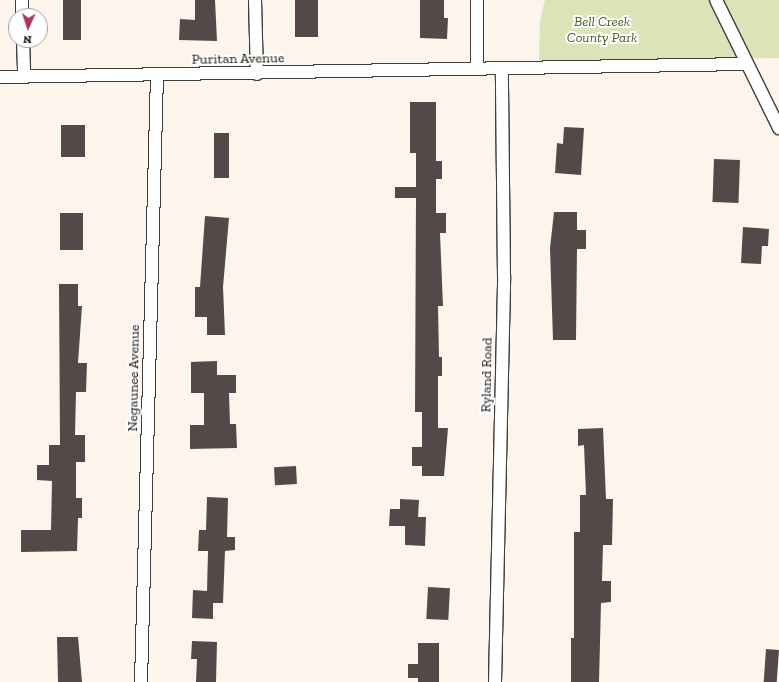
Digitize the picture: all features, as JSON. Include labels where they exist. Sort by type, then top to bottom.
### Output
[{"type":"street","points":[[255,0],[257,74]]},
{"type":"street","points":[[477,68],[478,0]]},
{"type":"street","points":[[716,0],[745,64],[779,128]]},
{"type":"street","points":[[23,48],[24,77]]},
{"type":"street","points":[[502,69],[745,64]]},
{"type":"street","name":"Puritan Avenue","points":[[0,77],[257,74],[477,68],[502,69]]},
{"type":"street","name":"Ryland Road","points":[[495,682],[504,276],[502,69]]},
{"type":"street","name":"Negaunee Avenue","points":[[141,682],[157,75]]},
{"type":"green space","name":"Bell Creek County Park","points":[[545,0],[779,0],[779,58],[539,61],[540,21]]},
{"type":"building","points":[[63,0],[81,0],[81,40],[63,40]]},
{"type":"building","points":[[195,0],[215,0],[217,41],[179,40],[180,19],[195,20]]},
{"type":"building","points":[[295,0],[318,0],[318,37],[295,37]]},
{"type":"building","points":[[420,0],[444,0],[444,18],[448,18],[447,39],[420,38]]},
{"type":"building","points":[[410,102],[436,102],[436,161],[442,161],[442,179],[436,179],[436,213],[446,213],[446,233],[440,233],[443,306],[438,306],[439,357],[442,357],[442,376],[438,376],[438,428],[448,428],[444,476],[422,476],[422,466],[412,466],[412,447],[422,447],[422,412],[415,412],[416,198],[395,198],[395,187],[416,187],[416,153],[410,153]]},
{"type":"building","points":[[61,125],[85,125],[85,157],[61,157]]},
{"type":"building","points":[[564,127],[584,128],[581,175],[555,173],[557,143],[563,144]]},
{"type":"building","points":[[214,133],[229,133],[229,178],[214,178]]},
{"type":"building","points":[[714,159],[740,160],[738,203],[712,202]]},
{"type":"building","points":[[554,212],[577,212],[577,230],[586,230],[586,249],[577,249],[576,340],[553,340],[550,248]]},
{"type":"building","points":[[60,213],[83,213],[83,250],[60,250]]},
{"type":"building","points":[[205,216],[229,218],[223,287],[225,335],[207,335],[207,317],[195,317],[195,287],[200,287]]},
{"type":"building","points":[[743,227],[769,229],[768,246],[762,246],[761,264],[741,263]]},
{"type":"building","points":[[59,284],[78,284],[78,306],[82,306],[78,363],[87,363],[86,392],[76,392],[75,435],[85,435],[85,462],[76,462],[76,498],[82,498],[82,518],[78,518],[77,551],[21,552],[21,530],[51,530],[52,481],[37,480],[37,465],[49,465],[49,445],[60,445]]},
{"type":"building","points":[[217,361],[217,375],[236,375],[236,393],[229,393],[230,424],[236,424],[237,448],[190,449],[190,425],[204,425],[204,393],[191,393],[191,362]]},
{"type":"building","points":[[603,428],[606,499],[613,499],[612,545],[603,545],[602,581],[611,581],[611,602],[601,603],[599,682],[571,682],[571,638],[574,638],[574,532],[580,532],[580,495],[586,495],[584,445],[578,446],[578,429]]},
{"type":"building","points":[[296,466],[297,484],[275,485],[274,467]]},
{"type":"building","points":[[207,497],[228,498],[227,537],[235,537],[235,550],[225,551],[223,603],[213,603],[213,619],[192,618],[193,590],[207,591],[208,551],[198,551],[199,530],[206,530]]},
{"type":"building","points":[[400,499],[419,500],[418,517],[426,517],[425,546],[405,545],[405,526],[389,526],[390,509],[400,509]]},
{"type":"building","points":[[428,587],[450,588],[448,620],[426,619]]},
{"type":"building","points":[[57,637],[78,637],[82,682],[58,682]]},
{"type":"building","points":[[192,641],[217,642],[216,682],[196,682],[197,659],[191,659]]},
{"type":"building","points":[[418,643],[439,643],[439,682],[418,682],[418,678],[408,678],[408,664],[418,664]]},
{"type":"building","points":[[766,649],[779,650],[777,682],[764,682]]}]
